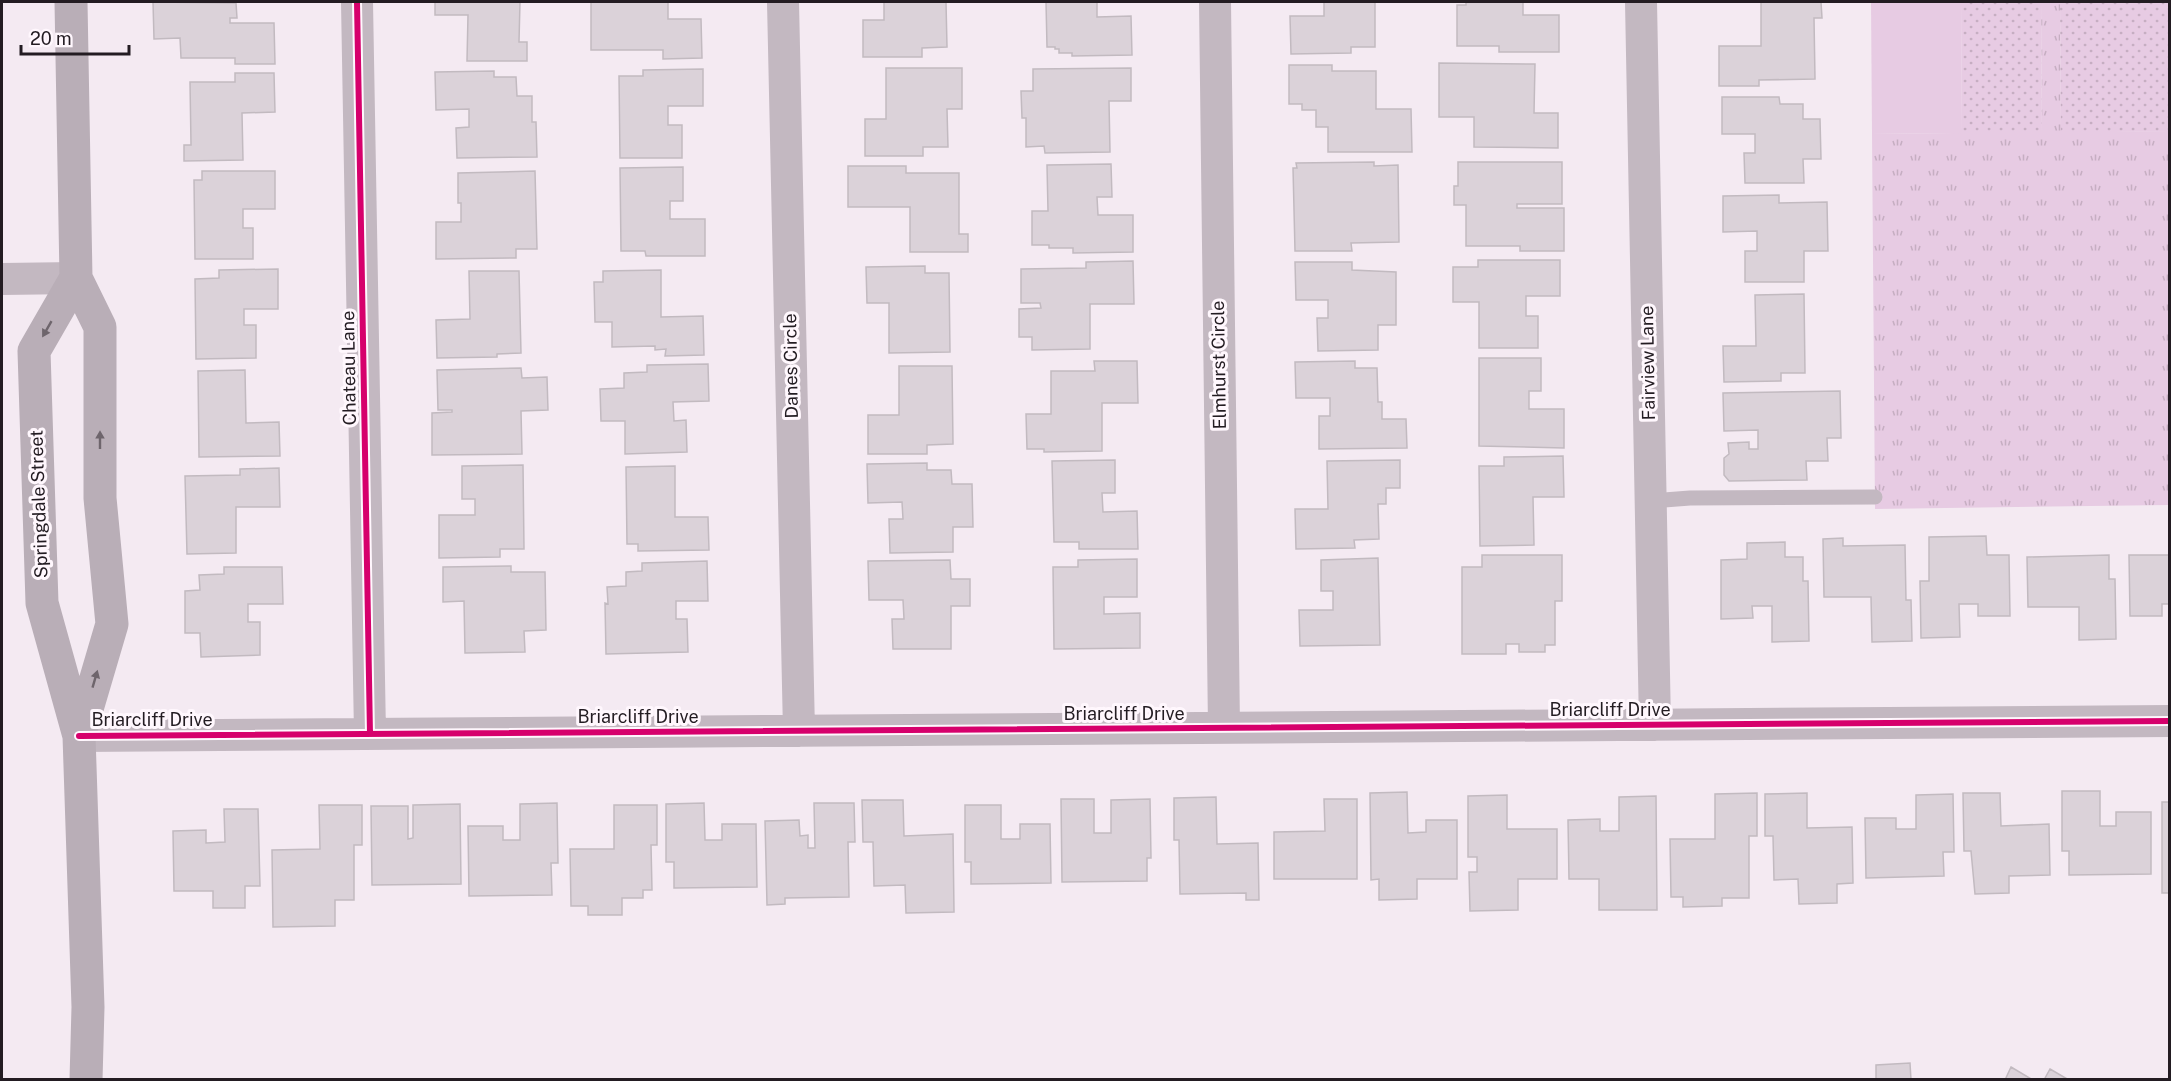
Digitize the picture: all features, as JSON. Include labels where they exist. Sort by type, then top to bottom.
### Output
[{"type":"main road","name":"Springdale Street","points":[[71,2],[76,278],[100,327],[100,498],[112,624],[79,736]]},
{"type":"main road","name":"Springdale Street","points":[[76,278],[34,351],[42,603],[79,736],[88,1007],[86,1080]]},
{"type":"street","name":"Chateau Lane","points":[[357,2],[370,734]]},
{"type":"street","name":"Danes Circle","points":[[783,2],[798,731]]},
{"type":"street","name":"Elmhurst Circle","points":[[1215,2],[1224,728]]},
{"type":"street","name":"Fairview Lane","points":[[1641,2],[1655,725]]},
{"type":"street","points":[[2,279],[76,278]]},
{"type":"street","name":"Briarcliff Drive","points":[[79,736],[2169,721]]},
{"type":"lane","points":[[1651,501],[1690,498],[1875,497]]},
{"type":"green space","points":[[1871,2],[1961,2],[1962,133],[1872,134]]},
{"type":"green space","points":[[1961,2],[2041,2],[2042,133],[1962,133]]},
{"type":"green space","points":[[2041,2],[2060,2],[2061,132],[2169,131],[2169,505],[1875,509],[1872,134],[2042,132]]},
{"type":"green space","points":[[2060,2],[2169,2],[2169,131],[2061,133]]},
{"type":"building","points":[[153,2],[236,3],[237,18],[230,18],[230,23],[274,23],[275,64],[235,64],[235,58],[181,58],[180,38],[154,39]]},
{"type":"building","points":[[435,2],[520,2],[519,42],[527,42],[527,61],[467,61],[468,15],[435,15]]},
{"type":"building","points":[[591,2],[668,2],[668,19],[701,19],[702,58],[663,59],[663,50],[591,50]]},
{"type":"building","points":[[884,2],[946,2],[947,47],[922,48],[922,57],[863,57],[863,20],[884,20]]},
{"type":"building","points":[[1046,2],[1097,2],[1097,17],[1131,16],[1132,55],[1072,56],[1072,53],[1059,53],[1059,49],[1055,47],[1047,47]]},
{"type":"building","points":[[1324,2],[1375,2],[1375,47],[1351,47],[1351,53],[1291,54],[1290,16],[1324,16]]},
{"type":"building","points":[[1466,2],[1523,2],[1523,15],[1559,15],[1559,52],[1499,52],[1499,46],[1457,46],[1457,5],[1466,5]]},
{"type":"building","points":[[1761,2],[1821,2],[1822,18],[1814,18],[1815,79],[1759,80],[1759,86],[1719,86],[1719,46],[1761,46]]},
{"type":"building","points":[[1439,63],[1535,64],[1534,113],[1558,113],[1558,148],[1474,147],[1474,117],[1439,117]]},
{"type":"building","points":[[1289,65],[1332,65],[1332,71],[1376,71],[1376,109],[1411,109],[1412,152],[1328,152],[1328,127],[1316,127],[1316,110],[1302,110],[1302,104],[1289,104]]},
{"type":"building","points":[[886,68],[962,68],[962,109],[947,109],[948,147],[923,147],[923,156],[865,156],[865,119],[886,119]]},
{"type":"building","points":[[1131,68],[1131,101],[1109,101],[1110,152],[1045,153],[1044,146],[1026,147],[1026,118],[1022,118],[1021,91],[1033,91],[1033,69]]},
{"type":"building","points":[[703,69],[703,106],[668,106],[668,125],[682,125],[682,158],[620,158],[619,76],[643,76],[643,70]]},
{"type":"building","points":[[494,71],[494,77],[516,77],[517,96],[532,96],[532,122],[536,122],[537,157],[457,158],[456,128],[469,127],[469,109],[436,110],[435,72]]},
{"type":"building","points":[[235,73],[274,73],[275,112],[242,113],[243,160],[184,161],[184,145],[191,145],[190,82],[235,82]]},
{"type":"building","points":[[1722,97],[1779,97],[1780,104],[1803,104],[1803,119],[1820,119],[1821,159],[1803,159],[1804,183],[1745,183],[1744,153],[1755,153],[1755,134],[1722,134]]},
{"type":"building","points":[[1374,162],[1374,166],[1398,165],[1399,242],[1351,243],[1352,251],[1295,251],[1293,168],[1297,168],[1296,163]]},
{"type":"building","points":[[1458,162],[1562,162],[1562,204],[1517,204],[1517,208],[1564,208],[1564,251],[1520,251],[1520,246],[1466,246],[1466,205],[1454,205],[1454,186],[1458,186]]},
{"type":"building","points":[[1111,164],[1112,197],[1097,197],[1098,215],[1133,215],[1133,252],[1073,253],[1073,248],[1032,245],[1032,211],[1048,211],[1047,165]]},
{"type":"building","points":[[848,166],[906,166],[906,173],[959,173],[959,234],[968,234],[968,252],[910,252],[910,207],[848,207]]},
{"type":"building","points":[[683,167],[683,201],[670,201],[670,219],[705,219],[705,256],[646,256],[645,251],[621,251],[620,168]]},
{"type":"building","points":[[202,171],[275,171],[275,209],[243,209],[243,228],[253,228],[253,259],[195,259],[194,180],[202,180]]},
{"type":"building","points":[[535,171],[537,249],[516,249],[516,258],[436,259],[436,222],[461,222],[461,203],[458,203],[458,173]]},
{"type":"building","points":[[1779,195],[1779,203],[1827,202],[1828,251],[1804,251],[1804,282],[1745,282],[1745,251],[1757,251],[1757,231],[1723,232],[1723,196]]},
{"type":"building","points":[[1478,260],[1560,260],[1560,296],[1526,296],[1526,316],[1538,316],[1538,348],[1479,348],[1479,302],[1453,302],[1453,267],[1478,267]]},
{"type":"building","points":[[1133,261],[1134,304],[1090,304],[1090,349],[1032,350],[1032,337],[1019,337],[1019,309],[1041,308],[1040,303],[1021,303],[1021,269],[1086,268],[1086,262]]},
{"type":"building","points":[[1295,262],[1352,262],[1352,270],[1396,272],[1396,325],[1378,325],[1378,350],[1318,351],[1317,318],[1328,318],[1328,300],[1296,300]]},
{"type":"building","points":[[925,266],[925,273],[949,273],[950,352],[889,353],[889,303],[867,303],[866,267]]},
{"type":"building","points":[[278,269],[278,309],[244,309],[244,325],[256,325],[256,358],[196,359],[195,279],[219,278],[219,270]]},
{"type":"building","points":[[661,270],[661,317],[703,316],[704,355],[665,356],[666,349],[655,350],[655,346],[612,347],[612,322],[595,322],[594,282],[603,282],[603,271]]},
{"type":"building","points":[[469,271],[519,271],[521,353],[497,354],[497,357],[437,358],[436,320],[470,319]]},
{"type":"building","points":[[1804,294],[1805,373],[1781,373],[1781,381],[1724,382],[1723,346],[1756,346],[1755,295]]},
{"type":"building","points":[[1479,358],[1541,358],[1541,391],[1529,391],[1529,409],[1564,409],[1564,448],[1479,446]]},
{"type":"building","points":[[1094,361],[1137,361],[1138,403],[1102,403],[1102,451],[1044,452],[1044,449],[1027,449],[1026,414],[1051,414],[1051,371],[1095,371]]},
{"type":"building","points":[[1355,361],[1355,368],[1377,368],[1378,402],[1382,402],[1382,419],[1406,419],[1407,448],[1319,449],[1319,416],[1330,416],[1330,398],[1296,398],[1295,362]]},
{"type":"building","points":[[708,364],[709,401],[673,402],[674,421],[686,420],[687,452],[625,454],[625,421],[601,421],[600,389],[624,388],[624,373],[647,372],[647,365]]},
{"type":"building","points":[[899,366],[952,366],[953,444],[927,445],[927,454],[868,454],[868,415],[899,415]]},
{"type":"building","points":[[521,368],[522,378],[547,377],[548,410],[521,411],[522,454],[432,455],[432,413],[452,412],[452,410],[438,410],[437,370]]},
{"type":"building","points":[[245,370],[246,423],[279,422],[280,456],[199,457],[198,371]]},
{"type":"building","points":[[1840,391],[1841,438],[1827,438],[1828,461],[1806,461],[1807,480],[1729,481],[1724,475],[1724,458],[1729,454],[1728,443],[1749,442],[1749,449],[1758,449],[1758,430],[1724,431],[1723,393]]},
{"type":"building","points":[[1563,456],[1564,497],[1533,497],[1534,545],[1480,546],[1479,466],[1504,466],[1504,457]]},
{"type":"building","points":[[1115,460],[1115,493],[1102,493],[1103,512],[1137,511],[1138,549],[1079,549],[1079,542],[1054,542],[1052,461]]},
{"type":"building","points":[[1400,460],[1400,488],[1386,488],[1386,504],[1378,504],[1379,539],[1354,540],[1355,548],[1296,549],[1295,509],[1328,509],[1327,461]]},
{"type":"building","points":[[927,463],[927,470],[951,470],[952,484],[972,484],[973,527],[953,527],[953,552],[890,553],[889,519],[903,519],[902,502],[868,503],[867,464]]},
{"type":"building","points":[[523,465],[524,549],[500,549],[500,557],[439,558],[439,515],[475,515],[475,499],[462,499],[462,466]]},
{"type":"building","points":[[675,466],[675,517],[708,517],[709,550],[638,551],[638,544],[627,544],[626,467]]},
{"type":"building","points":[[279,468],[280,507],[236,507],[236,553],[187,554],[185,476],[240,475],[240,469]]},
{"type":"building","points":[[1986,536],[1987,555],[2009,555],[2010,616],[1978,616],[1978,604],[1959,604],[1960,637],[1921,638],[1920,581],[1929,581],[1929,537]]},
{"type":"building","points":[[1843,538],[1843,546],[1905,545],[1906,600],[1911,600],[1912,641],[1872,642],[1871,597],[1824,597],[1823,539]]},
{"type":"building","points":[[1785,542],[1785,557],[1803,557],[1803,581],[1808,581],[1809,641],[1772,642],[1772,606],[1752,606],[1753,618],[1721,619],[1721,560],[1747,559],[1747,543]]},
{"type":"building","points":[[1482,555],[1562,555],[1562,601],[1555,601],[1555,645],[1545,645],[1545,652],[1519,652],[1519,644],[1506,644],[1506,654],[1462,654],[1462,567],[1482,567]]},
{"type":"building","points":[[2109,555],[2109,579],[2115,579],[2116,639],[2079,640],[2079,607],[2028,607],[2027,557]]},
{"type":"building","points":[[2129,555],[2170,555],[2170,604],[2162,604],[2162,616],[2130,616]]},
{"type":"building","points":[[1378,558],[1380,645],[1300,646],[1299,610],[1333,610],[1333,591],[1321,591],[1321,560]]},
{"type":"building","points":[[1137,559],[1137,597],[1104,597],[1104,614],[1140,613],[1140,648],[1054,649],[1053,567],[1078,567],[1078,560]]},
{"type":"building","points":[[950,560],[951,579],[970,579],[970,606],[951,606],[951,649],[893,649],[892,619],[904,619],[903,600],[869,600],[868,561]]},
{"type":"building","points":[[707,561],[708,601],[676,601],[676,619],[687,619],[688,652],[606,654],[607,587],[626,586],[626,572],[642,571],[642,563]]},
{"type":"building","points":[[511,566],[511,572],[545,572],[546,630],[524,631],[525,652],[465,653],[464,601],[443,602],[443,567]]},
{"type":"building","points":[[224,567],[282,567],[283,604],[248,604],[248,622],[260,622],[260,655],[201,657],[200,633],[185,633],[185,591],[200,590],[199,575],[224,574]]},
{"type":"building","points":[[2062,791],[2100,791],[2100,826],[2116,826],[2116,812],[2151,812],[2151,874],[2069,875],[2069,851],[2062,851]]},
{"type":"building","points":[[1407,792],[1408,833],[1426,832],[1426,820],[1457,820],[1457,879],[1417,879],[1417,899],[1379,900],[1379,879],[1371,880],[1370,793]]},
{"type":"building","points":[[1757,793],[1757,836],[1749,836],[1749,898],[1722,898],[1722,906],[1683,907],[1683,897],[1671,897],[1670,839],[1715,839],[1715,794]]},
{"type":"building","points":[[1807,793],[1807,828],[1852,827],[1853,883],[1837,884],[1837,903],[1799,904],[1798,879],[1774,880],[1773,836],[1765,836],[1765,794]]},
{"type":"building","points":[[1963,793],[2000,793],[2001,826],[2049,824],[2050,875],[2009,876],[2009,893],[1975,894],[1971,851],[1964,851]]},
{"type":"building","points":[[1953,794],[1954,852],[1943,852],[1944,876],[1866,878],[1865,818],[1896,818],[1896,829],[1916,829],[1916,795]]},
{"type":"building","points":[[1507,795],[1507,829],[1557,829],[1557,879],[1518,879],[1518,910],[1470,911],[1469,872],[1477,872],[1477,857],[1468,857],[1468,796]]},
{"type":"building","points":[[1656,796],[1657,910],[1599,910],[1599,879],[1569,879],[1568,820],[1600,819],[1600,831],[1619,831],[1619,797]]},
{"type":"building","points":[[1216,797],[1217,844],[1258,843],[1259,900],[1246,900],[1246,893],[1180,894],[1179,840],[1174,840],[1174,798]]},
{"type":"building","points":[[1061,799],[1094,799],[1094,833],[1111,833],[1111,800],[1150,799],[1151,858],[1147,858],[1147,881],[1062,882]]},
{"type":"building","points":[[1324,799],[1357,799],[1357,879],[1274,879],[1274,832],[1325,831]]},
{"type":"building","points":[[862,800],[903,800],[904,836],[953,834],[954,912],[906,913],[905,885],[874,886],[873,842],[863,842]]},
{"type":"building","points":[[2162,802],[2170,802],[2170,893],[2162,893]]},
{"type":"building","points":[[557,803],[558,863],[551,863],[552,895],[469,896],[468,826],[503,826],[503,840],[520,840],[520,804]]},
{"type":"building","points":[[704,803],[705,840],[722,840],[722,824],[756,824],[757,887],[674,888],[674,862],[666,862],[666,804]]},
{"type":"building","points":[[814,803],[854,803],[855,842],[848,842],[849,897],[785,898],[785,904],[767,905],[765,821],[799,820],[800,836],[808,835],[808,848],[815,848]]},
{"type":"building","points":[[460,804],[461,884],[372,885],[371,806],[408,806],[408,839],[413,838],[413,805]]},
{"type":"building","points":[[319,805],[362,805],[362,845],[354,845],[354,900],[335,900],[335,926],[273,927],[272,850],[320,849]]},
{"type":"building","points":[[614,805],[657,805],[657,845],[651,845],[652,890],[643,890],[643,898],[622,898],[622,915],[588,915],[588,906],[571,906],[570,849],[614,849]]},
{"type":"building","points":[[965,805],[1001,805],[1001,839],[1020,839],[1020,824],[1050,824],[1051,883],[971,884],[971,862],[965,862]]},
{"type":"building","points":[[224,809],[258,809],[260,886],[245,886],[245,908],[213,908],[213,891],[174,891],[173,831],[206,830],[206,843],[225,842]]},
{"type":"building","points":[[1910,1063],[1911,1080],[1876,1080],[1876,1065]]},
{"type":"building","points":[[2011,1067],[2033,1080],[2005,1080]]},
{"type":"building","points":[[2050,1069],[2069,1080],[2044,1080]]},
{"type":"cycle path","points":[[357,2],[370,734]]},
{"type":"cycle path","points":[[79,736],[2170,721]]}]
